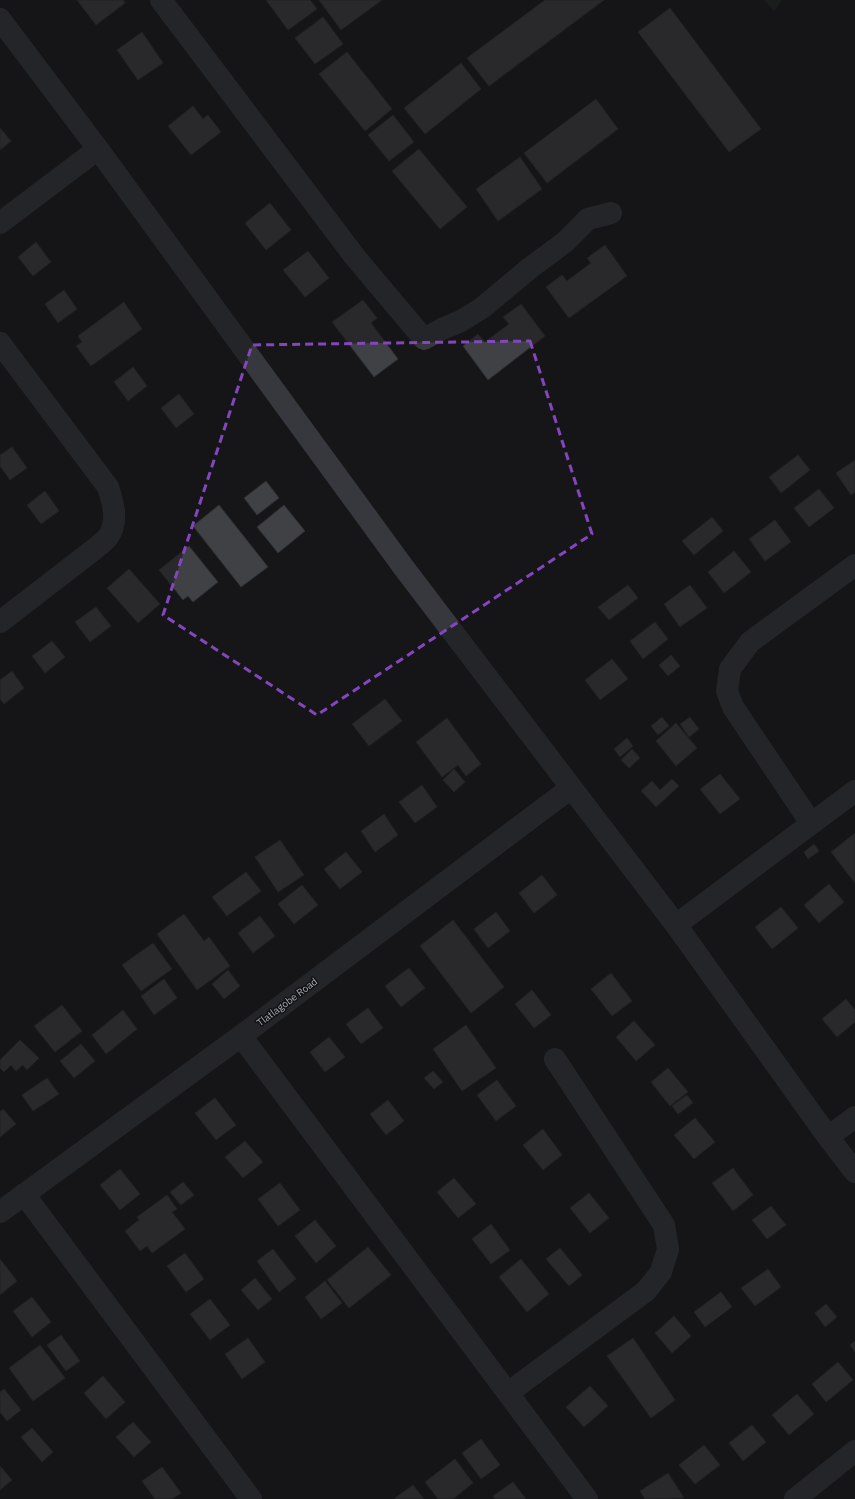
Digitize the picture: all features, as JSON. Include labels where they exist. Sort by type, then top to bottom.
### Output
[{"type":"street","points":[[161,0],[355,257],[424,339],[461,321],[482,308],[564,242],[588,219],[611,213]]},
{"type":"street","points":[[0,19],[98,150],[404,568],[676,925],[828,1137],[855,1172]]},
{"type":"street","points":[[0,222],[98,150]]},
{"type":"street","points":[[0,343],[108,486],[115,506],[114,523],[108,537],[96,548],[0,622]]},
{"type":"street","points":[[811,823],[733,707],[726,691],[730,669],[750,642],[855,565]]},
{"type":"street","name":"Tlatlagobe Road","points":[[0,1212],[241,1036],[571,788]]},
{"type":"street","points":[[676,925],[855,791]]},
{"type":"street","points":[[241,1036],[587,1499]]},
{"type":"street","points":[[508,1393],[646,1291],[661,1272],[668,1249],[664,1225],[555,1059]]},
{"type":"street","points":[[828,1137],[855,1117]]},
{"type":"street","points":[[24,1194],[251,1499]]},
{"type":"street","points":[[794,1499],[855,1451]]},
{"type":"highlighted area","points":[[530,341],[592,534],[317,715],[163,615],[252,345]]},
{"type":"shaded area","points":[[764,0],[782,0],[774,11]]},
{"type":"building","points":[[77,0],[123,0],[125,3],[96,25]]},
{"type":"building","points":[[266,0],[310,0],[317,9],[288,30]]},
{"type":"building","points":[[319,0],[382,0],[341,30]]},
{"type":"building","points":[[545,0],[604,0],[489,86],[467,58]]},
{"type":"building","points":[[670,8],[761,129],[729,152],[638,32]]},
{"type":"building","points":[[323,17],[343,44],[315,64],[295,38]]},
{"type":"building","points":[[142,32],[163,63],[138,80],[117,50]]},
{"type":"building","points":[[347,52],[392,109],[365,131],[319,74]]},
{"type":"building","points":[[461,63],[481,89],[425,134],[404,108]]},
{"type":"building","points":[[596,99],[618,129],[547,183],[524,153]]},
{"type":"building","points":[[193,106],[203,119],[208,115],[221,132],[191,155],[168,126]]},
{"type":"building","points":[[393,115],[414,142],[389,161],[368,135]]},
{"type":"building","points":[[0,128],[11,141],[0,150]]},
{"type":"building","points":[[419,149],[467,207],[440,229],[392,171]]},
{"type":"building","points":[[520,157],[542,189],[498,221],[476,189]]},
{"type":"building","points":[[270,203],[291,230],[266,250],[245,223]]},
{"type":"building","points":[[36,242],[51,262],[33,276],[18,257]]},
{"type":"building","points":[[605,245],[627,276],[569,318],[546,287],[562,275],[567,281],[591,263],[587,258]]},
{"type":"building","points":[[308,251],[329,278],[305,297],[283,270]]},
{"type":"building","points":[[64,290],[77,309],[58,323],[45,304]]},
{"type":"building","points":[[363,300],[377,318],[371,323],[398,359],[374,377],[332,322]]},
{"type":"building","points":[[124,302],[142,329],[91,366],[76,346],[82,342],[78,336]]},
{"type":"building","points":[[521,304],[545,336],[488,380],[463,346],[478,334],[485,342],[509,324],[503,317]]},
{"type":"building","points":[[133,367],[147,386],[128,401],[114,382]]},
{"type":"building","points":[[179,394],[194,414],[176,428],[161,408]]},
{"type":"building","points":[[12,447],[27,468],[10,480],[0,466],[0,455]]},
{"type":"building","points":[[798,455],[810,470],[781,493],[769,477]]},
{"type":"building","points":[[855,460],[855,492],[851,495],[836,473]]},
{"type":"building","points":[[266,481],[279,498],[257,515],[244,498]]},
{"type":"building","points":[[819,489],[834,508],[809,527],[794,508]]},
{"type":"building","points":[[45,491],[59,511],[41,524],[27,505]]},
{"type":"building","points":[[219,505],[268,567],[241,587],[193,526]]},
{"type":"building","points":[[284,505],[305,531],[278,553],[257,527]]},
{"type":"building","points":[[712,517],[723,531],[694,555],[682,541]]},
{"type":"building","points":[[775,520],[791,542],[765,561],[749,539]]},
{"type":"building","points":[[189,546],[218,582],[193,602],[188,596],[183,600],[159,570]]},
{"type":"building","points":[[734,551],[751,572],[724,593],[708,572]]},
{"type":"building","points":[[129,569],[160,604],[138,623],[107,588]]},
{"type":"building","points":[[628,585],[638,598],[609,620],[598,607]]},
{"type":"building","points":[[690,585],[707,608],[680,627],[664,604]]},
{"type":"building","points":[[96,607],[111,626],[90,642],[75,622]]},
{"type":"building","points":[[655,622],[668,639],[643,659],[630,641]]},
{"type":"building","points":[[52,641],[65,657],[45,673],[32,656]]},
{"type":"building","points":[[671,655],[680,666],[668,676],[659,665]]},
{"type":"building","points":[[612,659],[628,679],[600,700],[585,680]]},
{"type":"building","points":[[12,671],[24,688],[4,704],[0,699],[0,680]]},
{"type":"building","points":[[385,699],[402,721],[369,746],[352,724]]},
{"type":"building","points":[[662,717],[669,726],[658,735],[651,726]]},
{"type":"building","points":[[690,717],[699,729],[689,737],[680,724]]},
{"type":"building","points":[[447,718],[481,764],[466,776],[458,765],[442,777],[416,742]]},
{"type":"building","points":[[676,723],[697,748],[676,766],[656,741]]},
{"type":"building","points":[[627,738],[633,746],[620,757],[614,749]]},
{"type":"building","points":[[632,749],[640,758],[629,768],[621,760]]},
{"type":"building","points":[[454,769],[465,782],[454,792],[443,780]]},
{"type":"building","points":[[720,774],[740,799],[720,814],[700,789]]},
{"type":"building","points":[[672,779],[679,786],[656,807],[641,791],[652,781],[660,790]]},
{"type":"building","points":[[422,785],[437,807],[415,823],[399,802]]},
{"type":"building","points":[[384,814],[398,835],[375,852],[361,831]]},
{"type":"building","points":[[855,833],[855,883],[831,852]]},
{"type":"building","points":[[280,840],[304,875],[278,892],[255,857]]},
{"type":"building","points":[[814,844],[819,851],[808,859],[804,852]]},
{"type":"building","points":[[346,852],[362,872],[340,889],[324,869]]},
{"type":"building","points":[[246,872],[261,891],[227,916],[212,897]]},
{"type":"building","points":[[542,875],[557,895],[534,913],[519,893]]},
{"type":"building","points":[[829,884],[844,902],[819,923],[804,905]]},
{"type":"building","points":[[302,885],[318,905],[294,924],[278,904]]},
{"type":"building","points":[[781,907],[798,928],[772,949],[755,927]]},
{"type":"building","points":[[496,912],[510,931],[488,948],[474,929]]},
{"type":"building","points":[[184,914],[204,941],[209,937],[230,966],[197,990],[157,934]]},
{"type":"building","points":[[260,916],[275,936],[253,953],[238,933]]},
{"type":"building","points":[[453,920],[504,987],[471,1013],[420,946]]},
{"type":"building","points":[[153,943],[172,969],[141,991],[122,965]]},
{"type":"building","points":[[409,968],[425,988],[401,1007],[385,986]]},
{"type":"building","points":[[228,970],[240,986],[224,999],[212,984]]},
{"type":"building","points":[[611,973],[632,1001],[612,1016],[591,989]]},
{"type":"building","points":[[164,979],[177,998],[154,1015],[141,996]]},
{"type":"building","points":[[532,990],[551,1015],[534,1028],[515,1004]]},
{"type":"building","points":[[846,999],[855,1010],[855,1022],[837,1037],[822,1019]]},
{"type":"building","points":[[62,1005],[82,1031],[55,1052],[34,1026]]},
{"type":"building","points":[[368,1008],[383,1028],[361,1044],[346,1024]]},
{"type":"building","points":[[123,1010],[137,1029],[106,1054],[92,1035]]},
{"type":"building","points":[[634,1021],[655,1045],[636,1061],[616,1037]]},
{"type":"building","points":[[466,1025],[496,1068],[462,1091],[433,1049]]},
{"type":"building","points":[[329,1037],[345,1057],[325,1072],[310,1052]]},
{"type":"building","points":[[20,1040],[39,1058],[27,1070],[23,1065],[16,1071],[11,1065],[4,1072],[0,1068],[0,1060]]},
{"type":"building","points":[[81,1044],[95,1061],[74,1078],[60,1061]]},
{"type":"building","points":[[668,1068],[688,1092],[670,1106],[651,1082]]},
{"type":"building","points":[[433,1071],[443,1082],[434,1089],[424,1078]]},
{"type":"building","points":[[47,1078],[59,1094],[33,1111],[22,1095]]},
{"type":"building","points":[[497,1080],[516,1106],[496,1121],[477,1095]]},
{"type":"building","points":[[687,1095],[693,1103],[678,1114],[672,1106]]},
{"type":"building","points":[[215,1098],[236,1125],[216,1140],[195,1113]]},
{"type":"building","points":[[388,1100],[404,1121],[386,1135],[370,1114]]},
{"type":"building","points":[[3,1109],[16,1124],[0,1137],[0,1112]]},
{"type":"building","points":[[695,1118],[715,1142],[694,1159],[674,1135]]},
{"type":"building","points":[[543,1129],[562,1155],[543,1170],[523,1145]]},
{"type":"building","points":[[245,1141],[263,1162],[243,1178],[225,1157]]},
{"type":"building","points":[[733,1168],[753,1195],[733,1211],[712,1183]]},
{"type":"building","points":[[120,1169],[140,1194],[120,1210],[100,1185]]},
{"type":"building","points":[[454,1178],[476,1204],[458,1218],[437,1192]]},
{"type":"building","points":[[183,1182],[194,1195],[181,1205],[170,1192]]},
{"type":"building","points":[[280,1183],[300,1210],[278,1226],[258,1199]]},
{"type":"building","points":[[589,1193],[609,1218],[590,1233],[570,1208]]},
{"type":"building","points":[[167,1195],[177,1209],[172,1212],[185,1229],[152,1253],[147,1246],[140,1251],[125,1231],[139,1220],[137,1217]]},
{"type":"building","points":[[771,1206],[786,1225],[767,1239],[752,1220]]},
{"type":"building","points":[[315,1220],[336,1246],[316,1263],[295,1236]]},
{"type":"building","points":[[491,1224],[510,1250],[491,1264],[472,1239]]},
{"type":"building","points":[[368,1247],[391,1275],[349,1308],[327,1280]]},
{"type":"building","points":[[560,1248],[582,1275],[569,1286],[546,1259]]},
{"type":"building","points":[[273,1249],[296,1279],[279,1292],[257,1261]]},
{"type":"building","points":[[185,1253],[204,1279],[186,1292],[167,1266]]},
{"type":"building","points":[[0,1259],[17,1281],[0,1295]]},
{"type":"building","points":[[521,1259],[549,1294],[527,1312],[499,1277]]},
{"type":"building","points":[[768,1269],[781,1287],[755,1306],[741,1288]]},
{"type":"building","points":[[255,1278],[272,1299],[258,1310],[241,1290]]},
{"type":"building","points":[[325,1281],[342,1303],[321,1319],[305,1297]]},
{"type":"building","points":[[721,1292],[732,1307],[705,1327],[694,1312]]},
{"type":"building","points":[[32,1297],[51,1322],[32,1337],[13,1311]]},
{"type":"building","points":[[210,1299],[230,1325],[210,1340],[190,1314]]},
{"type":"building","points":[[826,1304],[837,1317],[825,1327],[815,1313]]},
{"type":"building","points":[[674,1316],[691,1336],[672,1353],[655,1333]]},
{"type":"building","points":[[61,1335],[80,1361],[66,1371],[47,1345]]},
{"type":"building","points":[[248,1338],[265,1362],[242,1379],[225,1354]]},
{"type":"building","points":[[633,1338],[675,1400],[651,1418],[607,1356]]},
{"type":"building","points":[[855,1341],[855,1352],[850,1345]]},
{"type":"building","points":[[40,1345],[65,1378],[33,1401],[9,1368]]},
{"type":"building","points":[[838,1362],[853,1380],[826,1402],[812,1384]]},
{"type":"building","points":[[103,1376],[125,1402],[106,1419],[84,1393]]},
{"type":"building","points":[[590,1386],[608,1406],[584,1427],[566,1407]]},
{"type":"building","points":[[4,1389],[21,1410],[7,1421],[0,1412],[0,1392]]},
{"type":"building","points":[[797,1394],[814,1414],[789,1435],[772,1415]]},
{"type":"building","points":[[133,1422],[151,1442],[134,1457],[116,1437]]},
{"type":"building","points":[[752,1425],[766,1442],[743,1461],[729,1443]]},
{"type":"building","points":[[32,1428],[53,1452],[42,1462],[21,1437]]},
{"type":"building","points":[[481,1439],[500,1465],[481,1479],[462,1453]]},
{"type":"building","points":[[704,1445],[720,1465],[695,1484],[679,1465]]},
{"type":"building","points":[[455,1459],[473,1483],[453,1499],[438,1499],[425,1482]]},
{"type":"building","points":[[0,1466],[12,1480],[0,1490]]},
{"type":"building","points":[[162,1467],[181,1493],[172,1499],[155,1499],[142,1481]]},
{"type":"building","points":[[668,1473],[684,1498],[645,1499],[640,1491]]},
{"type":"building","points":[[513,1482],[526,1499],[495,1499],[493,1496]]},
{"type":"building","points":[[413,1485],[424,1499],[395,1498]]}]
